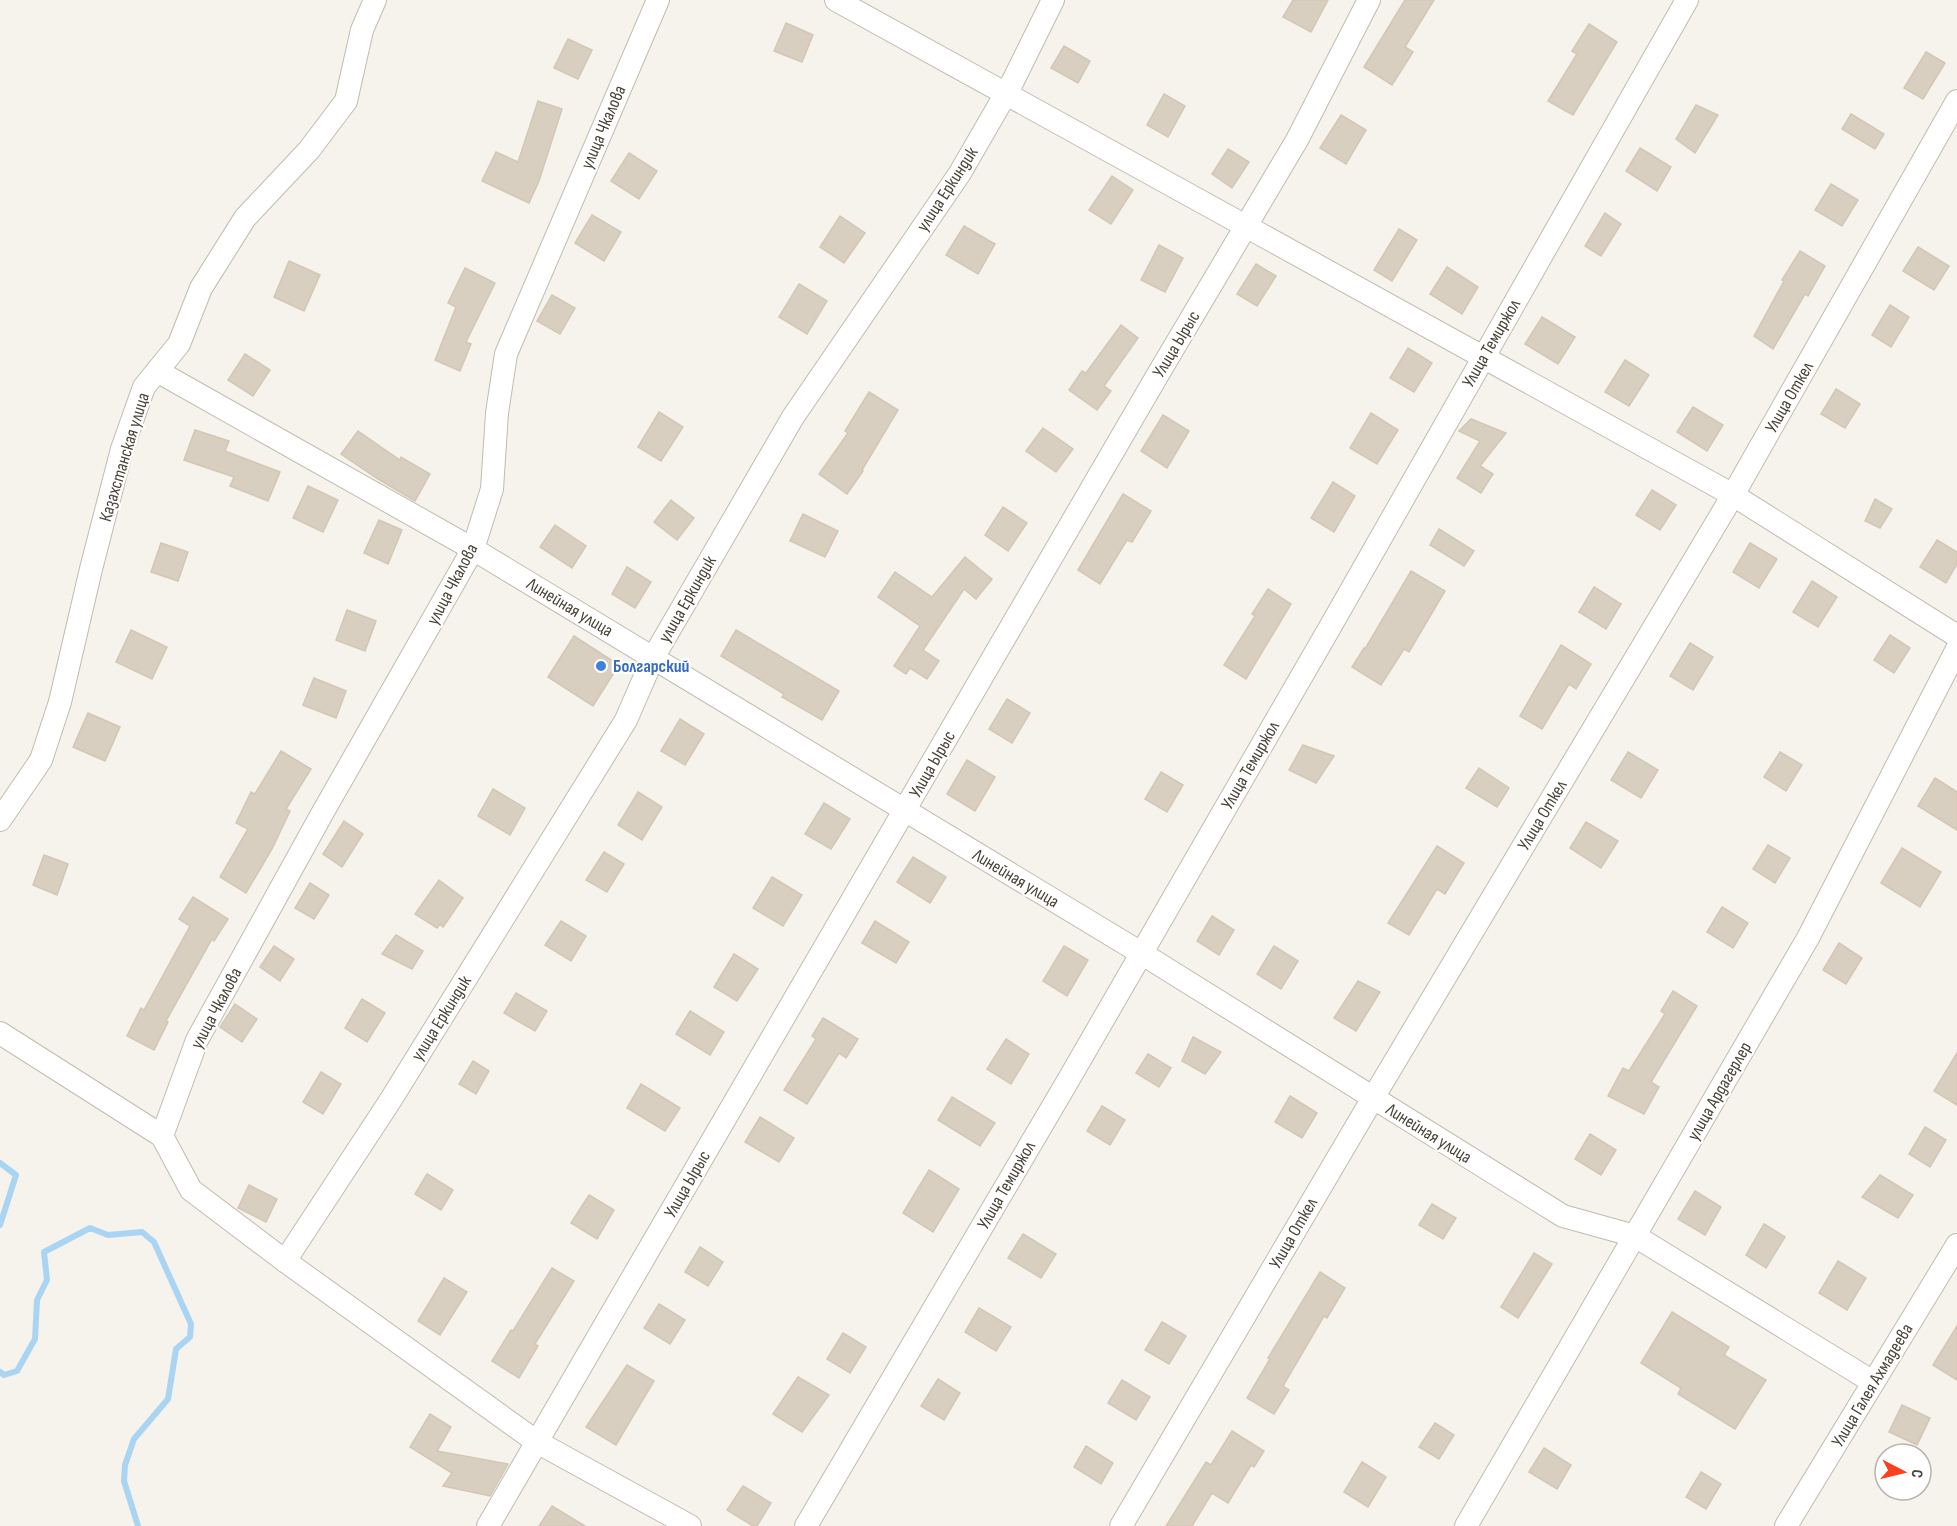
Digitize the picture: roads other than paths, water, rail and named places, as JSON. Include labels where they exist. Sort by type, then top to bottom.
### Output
[{"type":"street","name":"Казахстанская улица","points":[[0,820],[41,760],[60,702],[122,449],[144,387],[179,344],[201,288],[245,218],[309,150],[346,101],[363,30],[375,0]]},
{"type":"street","name":"улица Чкалова","points":[[162,1136],[197,1040],[473,549],[492,489],[497,412],[506,354],[658,0]]},
{"type":"street","points":[[836,0],[1733,495],[1957,636]]},
{"type":"street","name":"улица Еркиндик","points":[[285,1261],[390,1101],[626,720],[653,658],[794,417],[960,172],[1006,93],[1053,0]]},
{"type":"street","name":"Улица Ырыс","points":[[488,1526],[1297,140],[1369,0]]},
{"type":"street","name":"Улица Темиржол","points":[[806,1526],[1142,953],[1687,0]]},
{"type":"street","name":"Улица Откел","points":[[1121,1526],[1733,495],[1957,101]]},
{"type":"street","name":"Линейная улица","points":[[157,371],[473,549],[1142,953],[1563,1216],[1635,1236],[1873,1382]]},
{"type":"street","name":"улица Ардагерлер","points":[[1466,1526],[1808,938],[1957,649]]},
{"type":"street","points":[[0,1033],[162,1136],[191,1190],[285,1261],[537,1442],[690,1526]]},
{"type":"street","name":"Улица Галея Ахмадеева","points":[[1786,1526],[1957,1245]]},
{"type":"waterway","points":[[0,1163],[16,1175],[0,1225]]},
{"type":"waterway","points":[[0,1372],[4,1375],[17,1371],[35,1339],[37,1300],[47,1280],[44,1252],[90,1228],[108,1235],[142,1232],[154,1242],[191,1324],[190,1337],[176,1349],[168,1399],[134,1439],[125,1465],[124,1481],[138,1526]]},
{"type":"place","name":"Болгарский","points":[[601,666]]}]
